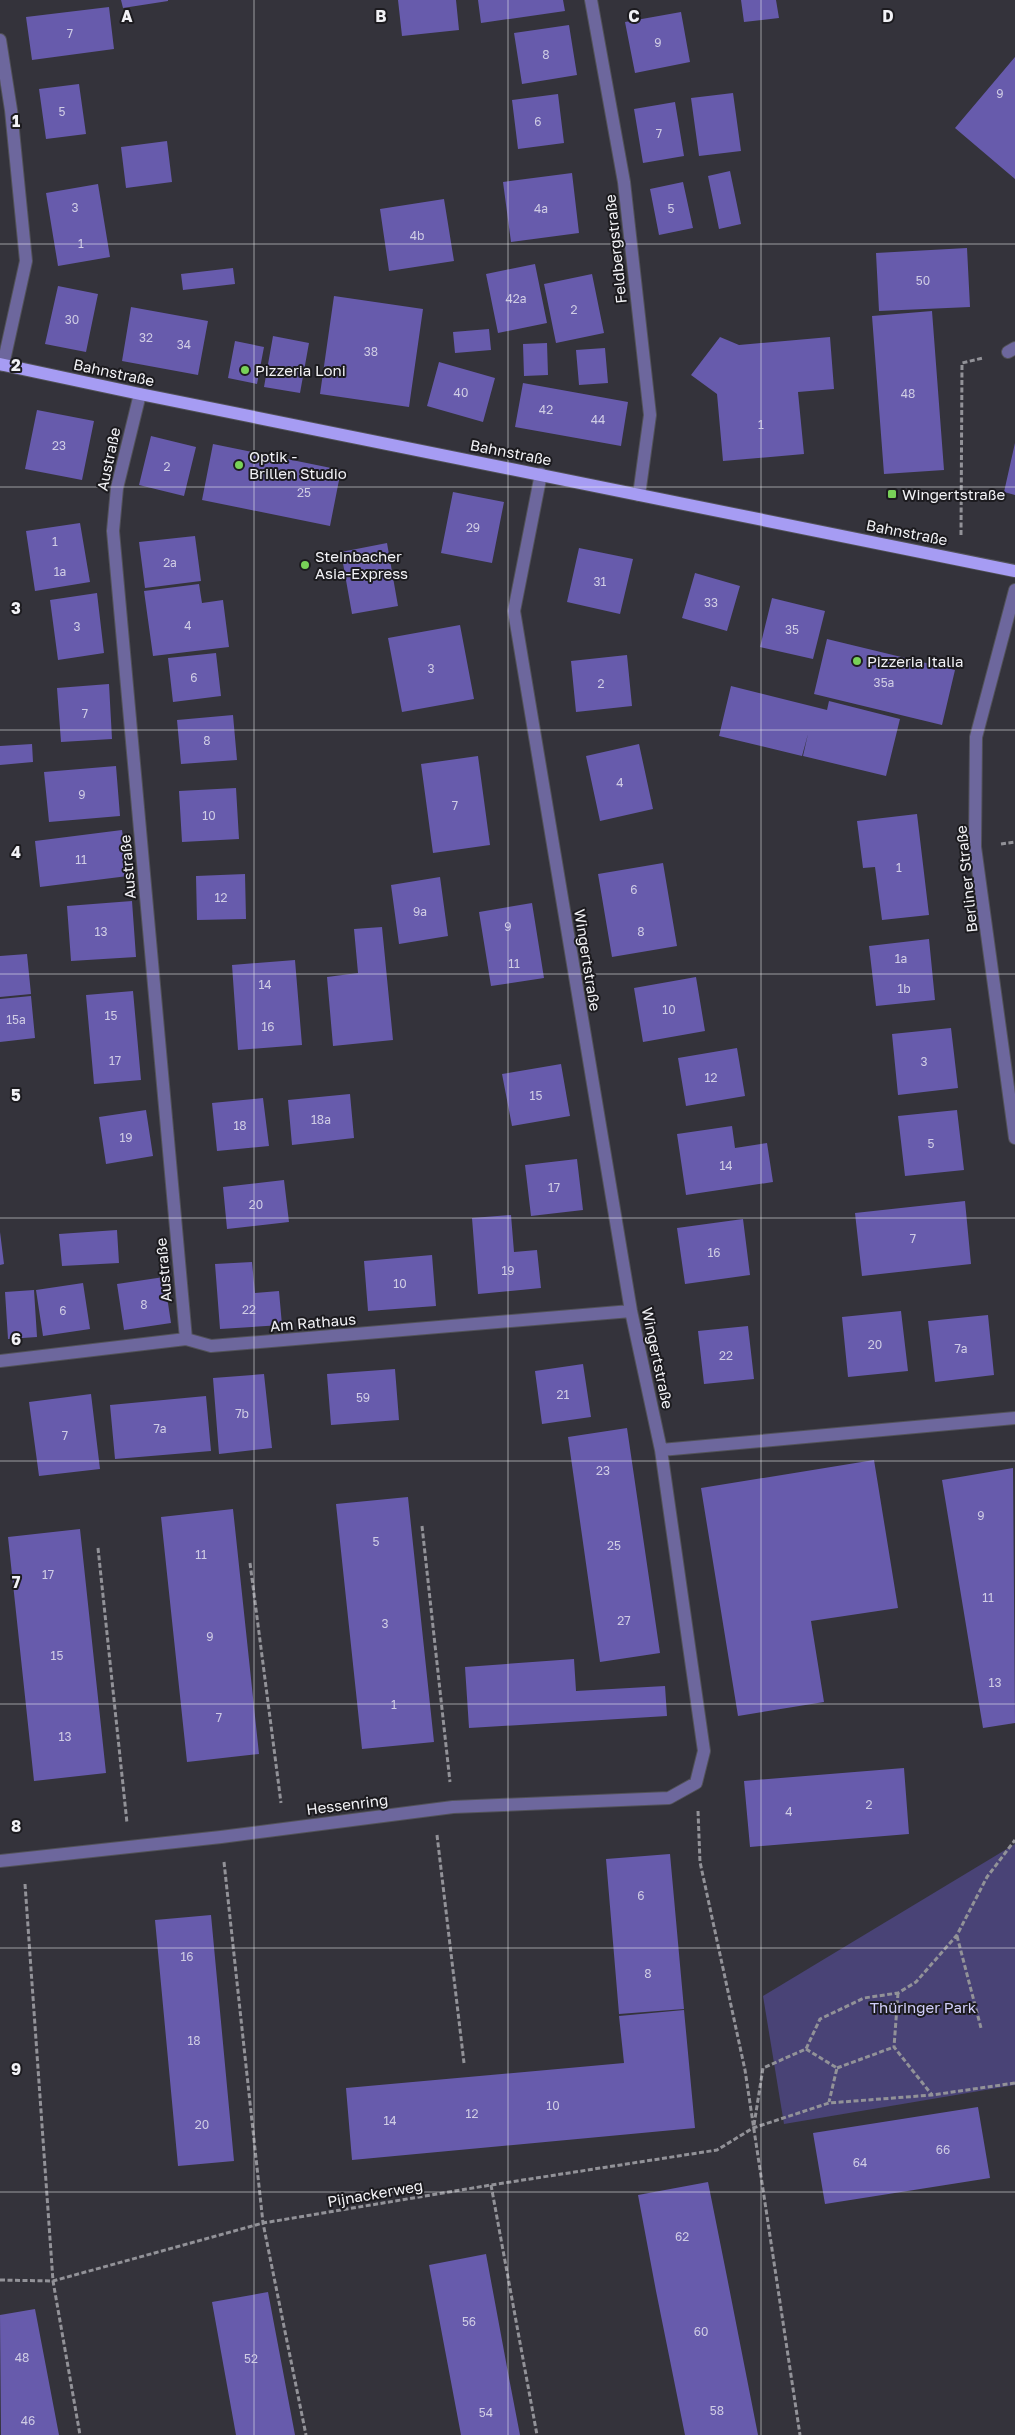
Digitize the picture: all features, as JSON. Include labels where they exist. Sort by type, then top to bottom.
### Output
[{"type":"main road","name":"Bahnstraße","points":[[1,364],[140,394],[1015,571]]},
{"type":"street","name":"Feldbergstraße","points":[[591,0],[624,182],[650,414],[639,495]]},
{"type":"street","points":[[0,40],[11,110],[26,260],[1,364]]},
{"type":"street","name":"Austraße","points":[[140,394],[117,488],[112,531],[186,1339]]},
{"type":"street","name":"Wingertstraße","points":[[541,474],[514,611],[631,1312],[661,1450],[704,1751],[696,1783]]},
{"type":"street","name":"Berliner Straße","points":[[1015,590],[976,736],[975,847],[1015,1138]]},
{"type":"street","name":"Am Rathaus","points":[[0,1360],[186,1339],[210,1346],[631,1312]]},
{"type":"street","points":[[661,1450],[1015,1418]]},
{"type":"street","name":"Hessenring","points":[[0,1861],[129,1846],[221,1838],[453,1807],[669,1798],[696,1783]]},
{"type":"path","points":[[961,559],[962,363],[1012,350]]},
{"type":"path","points":[[422,1526],[453,1807]]},
{"type":"path","points":[[98,1548],[129,1846]]},
{"type":"path","points":[[250,1563],[285,1829]]},
{"type":"path","points":[[696,1783],[700,1862],[745,2070],[800,2435]]},
{"type":"path","points":[[434,1809],[464,2063]]},
{"type":"path","points":[[221,1838],[263,2223],[306,2435]]},
{"type":"path","points":[[753,2128],[763,2068],[806,2049],[820,2019],[864,1998],[898,1993],[916,1982],[957,1936],[987,1878],[1015,1840]]},
{"type":"path","points":[[23,1859],[53,2281],[80,2435]]},
{"type":"path","points":[[957,1936],[981,2028]]},
{"type":"path","points":[[898,1993],[894,2047],[932,2095]]},
{"type":"path","points":[[837,2068],[894,2047]]},
{"type":"path","points":[[806,2049],[837,2068]]},
{"type":"path","points":[[828,2103],[837,2068]]},
{"type":"path","name":"Pijnackerweg","points":[[0,2280],[53,2281],[263,2223],[717,2150],[753,2128],[828,2103],[932,2095],[1015,2083]]},
{"type":"path","points":[[491,2185],[537,2435]]},
{"type":"green space","name":"Thüringer Park","points":[[1015,1844],[1015,2085],[784,2124],[763,1996]]},
{"type":"building","points":[[121,0],[168,0],[168,1],[123,8]]},
{"type":"building","points":[[398,0],[456,0],[459,30],[402,36]]},
{"type":"building","points":[[478,0],[563,0],[565,11],[481,23]]},
{"type":"building","points":[[741,0],[776,0],[779,18],[744,22]]},
{"type":"building","points":[[109,7],[114,49],[32,60],[26,17]]},
{"type":"building","points":[[681,12],[690,62],[635,73],[625,22]]},
{"type":"building","points":[[569,25],[577,75],[522,84],[514,33]]},
{"type":"building","points":[[1015,57],[1015,179],[955,128]]},
{"type":"building","points":[[79,84],[86,134],[46,139],[39,89]]},
{"type":"building","points":[[733,93],[741,151],[699,156],[691,98]]},
{"type":"building","points":[[558,94],[564,143],[518,149],[512,100]]},
{"type":"building","points":[[675,102],[684,156],[643,163],[634,109]]},
{"type":"building","points":[[167,141],[172,182],[126,188],[121,147]]},
{"type":"building","points":[[730,171],[741,224],[719,229],[708,176]]},
{"type":"building","points":[[572,173],[579,233],[511,242],[503,182]]},
{"type":"building","points":[[683,182],[693,228],[659,235],[650,189]]},
{"type":"building","points":[[98,184],[110,257],[58,266],[46,193]]},
{"type":"building","points":[[444,199],[454,261],[389,271],[380,209]]},
{"type":"building","points":[[967,248],[970,307],[879,311],[876,253]]},
{"type":"building","points":[[535,264],[547,323],[498,333],[486,274]]},
{"type":"building","points":[[233,268],[235,284],[183,290],[181,274]]},
{"type":"building","points":[[592,274],[604,333],[556,343],[544,284]]},
{"type":"building","points":[[58,286],[98,294],[86,352],[45,344]]},
{"type":"building","points":[[334,296],[423,309],[409,407],[320,394]]},
{"type":"building","points":[[131,307],[208,321],[198,375],[122,361]]},
{"type":"building","points":[[932,311],[944,470],[884,474],[872,316]]},
{"type":"building","points":[[489,329],[491,350],[455,353],[453,332]]},
{"type":"building","points":[[273,336],[309,343],[300,393],[264,387]]},
{"type":"building","points":[[720,337],[739,345],[830,337],[834,389],[798,392],[804,454],[723,461],[717,394],[691,375]]},
{"type":"building","points":[[235,341],[264,347],[257,384],[228,378]]},
{"type":"building","points":[[547,343],[548,375],[524,376],[523,344]]},
{"type":"building","points":[[605,348],[608,383],[579,385],[576,350]]},
{"type":"building","points":[[439,362],[495,378],[483,422],[427,406]]},
{"type":"building","points":[[523,383],[628,402],[621,446],[515,427]]},
{"type":"building","points":[[37,410],[94,421],[82,480],[25,469]]},
{"type":"building","points":[[151,436],[196,447],[184,496],[139,485]]},
{"type":"building","points":[[1015,443],[1015,495],[1004,492]]},
{"type":"building","points":[[213,444],[341,470],[330,526],[202,500]]},
{"type":"building","points":[[453,492],[504,502],[492,563],[441,553]]},
{"type":"building","points":[[80,523],[90,582],[35,591],[26,531]]},
{"type":"building","points":[[195,536],[201,581],[145,588],[139,542]]},
{"type":"building","points":[[387,543],[398,606],[352,614],[341,552]]},
{"type":"building","points":[[579,548],[633,559],[620,614],[567,602]]},
{"type":"building","points":[[695,573],[740,586],[727,631],[682,618]]},
{"type":"building","points":[[199,584],[202,603],[223,600],[229,647],[153,656],[144,591]]},
{"type":"building","points":[[97,593],[104,653],[58,660],[50,600]]},
{"type":"building","points":[[772,598],[825,611],[813,659],[760,647]]},
{"type":"building","points":[[460,625],[474,699],[402,712],[388,638]]},
{"type":"building","points":[[827,639],[955,670],[942,725],[814,694]]},
{"type":"building","points":[[216,653],[221,696],[173,702],[168,658]]},
{"type":"building","points":[[627,655],[632,706],[576,712],[571,661]]},
{"type":"building","points":[[109,684],[112,739],[61,742],[57,688]]},
{"type":"building","points":[[731,686],[827,710],[829,701],[900,719],[886,776],[803,756],[808,734],[802,756],[719,736]]},
{"type":"building","points":[[233,715],[237,760],[181,764],[177,720]]},
{"type":"building","points":[[32,744],[33,762],[0,765],[0,746]]},
{"type":"building","points":[[639,744],[653,809],[600,821],[586,756]]},
{"type":"building","points":[[478,756],[490,845],[433,853],[421,764]]},
{"type":"building","points":[[116,766],[120,816],[49,822],[44,772]]},
{"type":"building","points":[[236,788],[239,839],[182,842],[179,791]]},
{"type":"building","points":[[917,814],[929,915],[882,920],[875,867],[863,868],[857,821]]},
{"type":"building","points":[[122,830],[128,876],[40,887],[35,841]]},
{"type":"building","points":[[663,863],[677,946],[612,957],[598,874]]},
{"type":"building","points":[[245,874],[246,919],[197,920],[196,876]]},
{"type":"building","points":[[440,877],[448,936],[399,944],[391,885]]},
{"type":"building","points":[[132,901],[136,957],[71,961],[67,906]]},
{"type":"building","points":[[532,903],[544,978],[491,986],[479,912]]},
{"type":"building","points":[[382,927],[393,1040],[333,1046],[327,977],[358,973],[354,929]]},
{"type":"building","points":[[929,939],[935,1000],[876,1006],[869,946]]},
{"type":"building","points":[[27,954],[31,994],[0,997],[0,956]]},
{"type":"building","points":[[295,960],[302,1045],[238,1050],[232,965]]},
{"type":"building","points":[[696,977],[705,1031],[643,1042],[634,988]]},
{"type":"building","points":[[133,991],[141,1080],[94,1084],[86,995]]},
{"type":"building","points":[[31,996],[35,1038],[0,1042],[0,999]]},
{"type":"building","points":[[951,1028],[958,1088],[898,1095],[892,1034]]},
{"type":"building","points":[[737,1048],[745,1096],[686,1106],[678,1058]]},
{"type":"building","points":[[561,1064],[570,1116],[512,1126],[502,1074]]},
{"type":"building","points":[[350,1094],[354,1138],[292,1145],[288,1100]]},
{"type":"building","points":[[263,1098],[269,1146],[217,1151],[212,1103]]},
{"type":"building","points":[[146,1110],[153,1156],[106,1164],[99,1117]]},
{"type":"building","points":[[957,1110],[964,1170],[905,1176],[898,1116]]},
{"type":"building","points":[[732,1126],[735,1148],[767,1143],[773,1182],[686,1195],[677,1134]]},
{"type":"building","points":[[577,1159],[583,1210],[531,1216],[525,1165]]},
{"type":"building","points":[[284,1180],[289,1222],[227,1229],[223,1187]]},
{"type":"building","points":[[965,1201],[971,1264],[862,1276],[855,1213]]},
{"type":"building","points":[[511,1215],[514,1252],[537,1250],[541,1288],[478,1294],[472,1218]]},
{"type":"building","points":[[743,1219],[750,1275],[685,1284],[677,1228]]},
{"type":"building","points":[[117,1230],[119,1263],[62,1266],[59,1234]]},
{"type":"building","points":[[0,1232],[4,1264],[0,1265]]},
{"type":"building","points":[[432,1255],[436,1306],[368,1311],[364,1261]]},
{"type":"building","points":[[252,1262],[255,1293],[279,1291],[282,1325],[220,1329],[215,1264]]},
{"type":"building","points":[[164,1277],[171,1323],[124,1330],[117,1284]]},
{"type":"building","points":[[83,1283],[90,1329],[43,1336],[36,1290]]},
{"type":"building","points":[[34,1290],[37,1337],[8,1339],[5,1292]]},
{"type":"building","points":[[901,1311],[908,1371],[848,1377],[842,1317]]},
{"type":"building","points":[[988,1315],[994,1375],[935,1382],[928,1321]]},
{"type":"building","points":[[748,1326],[754,1379],[704,1384],[698,1331]]},
{"type":"building","points":[[583,1364],[591,1417],[542,1424],[535,1371]]},
{"type":"building","points":[[395,1369],[399,1420],[331,1425],[327,1374]]},
{"type":"building","points":[[264,1374],[272,1448],[219,1454],[213,1378]]},
{"type":"building","points":[[91,1394],[100,1469],[39,1476],[29,1402]]},
{"type":"building","points":[[206,1396],[211,1451],[115,1459],[110,1405]]},
{"type":"building","points":[[627,1428],[660,1653],[600,1662],[568,1437]]},
{"type":"building","points":[[874,1460],[898,1608],[811,1621],[824,1702],[738,1716],[701,1488]]},
{"type":"building","points":[[1013,1468],[1015,1723],[983,1728],[942,1480]]},
{"type":"building","points":[[408,1497],[434,1742],[362,1749],[336,1504]]},
{"type":"building","points":[[233,1509],[259,1754],[187,1762],[161,1517]]},
{"type":"building","points":[[80,1529],[106,1773],[34,1781],[8,1537]]},
{"type":"building","points":[[574,1659],[576,1691],[665,1686],[667,1716],[469,1728],[465,1667]]},
{"type":"building","points":[[904,1768],[909,1834],[750,1847],[744,1781]]},
{"type":"building","points":[[670,1854],[684,2009],[619,2014],[606,1859]]},
{"type":"building","points":[[211,1915],[234,2161],[178,2166],[155,1920]]},
{"type":"building","points":[[684,2010],[695,2128],[352,2160],[346,2088],[624,2063],[619,2016]]},
{"type":"building","points":[[978,2107],[990,2178],[825,2204],[813,2133]]},
{"type":"building","points":[[708,2182],[758,2435],[685,2435],[656,2291],[638,2195]]},
{"type":"building","points":[[486,2254],[520,2435],[461,2435],[429,2265]]},
{"type":"building","points":[[268,2292],[295,2435],[236,2435],[212,2302]]},
{"type":"building","points":[[35,2309],[59,2435],[1,2435],[0,2315]]},
{"type":"place","name":"Pizzeria Loni","points":[[245,370]]},
{"type":"place","name":"Optik - Brillen Studio","points":[[239,465]]},
{"type":"place","name":"Wingertstraße","points":[[892,494]]},
{"type":"place","name":"Steinbacher Asia-Express","points":[[305,565]]},
{"type":"place","name":"Pizzeria Italia","points":[[857,661]]}]
